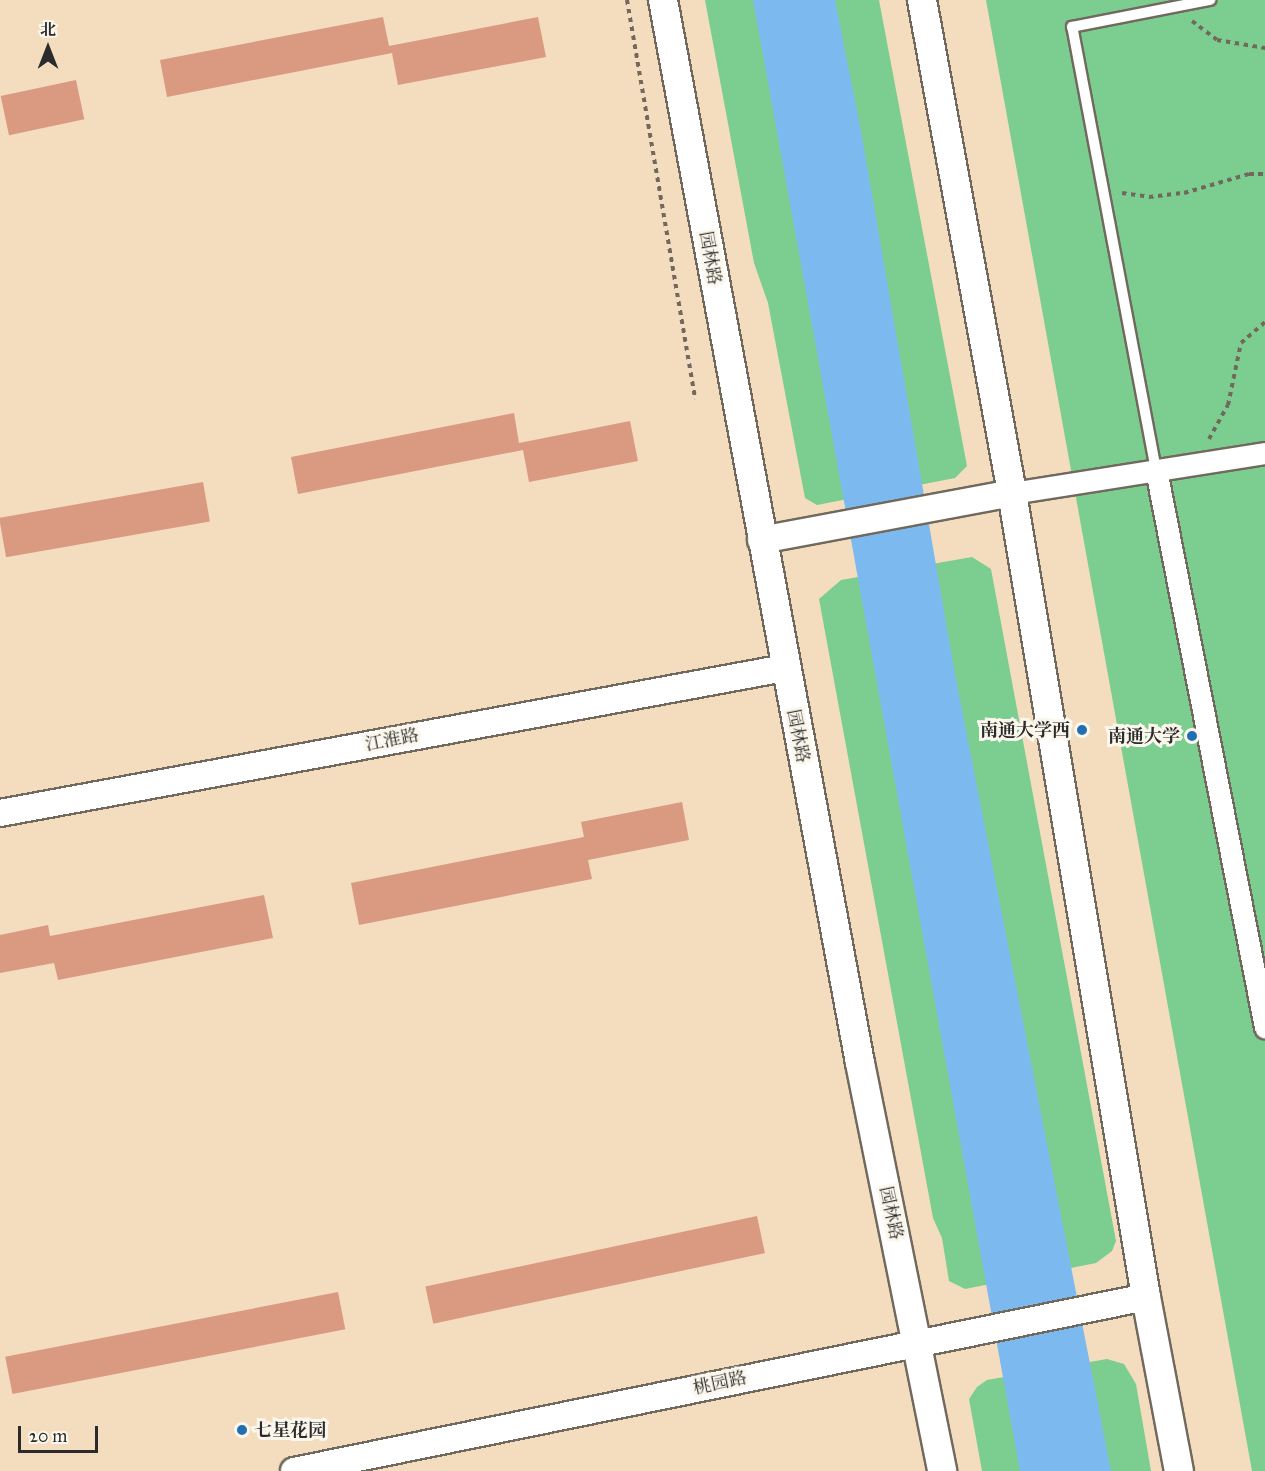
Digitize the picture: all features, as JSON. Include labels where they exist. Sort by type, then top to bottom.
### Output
[{"type":"main road","name":"园林路","points":[[663,0],[785,668],[860,1063],[942,1471]]},
{"type":"main road","points":[[922,0],[1012,493],[1146,1297],[1179,1471]]},
{"type":"street","points":[[761,540],[1012,493],[1265,453]]},
{"type":"street","points":[[1156,470],[1265,1027]]},
{"type":"street","name":"江淮路","points":[[0,813],[785,668]]},
{"type":"street","name":"桃园路","points":[[294,1471],[323,1468],[917,1342],[1146,1297]]},
{"type":"lane","points":[[1156,470],[1072,27],[1210,0]]},
{"type":"path","points":[[627,0],[695,399]]},
{"type":"path","points":[[1178,6],[1200,29],[1217,40],[1265,48]]},
{"type":"path","points":[[1103,194],[1117,192],[1149,197],[1184,194],[1249,174],[1265,174]]},
{"type":"path","points":[[1194,466],[1228,405],[1241,343],[1265,321]]},
{"type":"green space","points":[[705,0],[879,0],[967,466],[955,478],[817,505],[805,498],[768,303],[754,263]]},
{"type":"green space","name":"南通大学","points":[[986,0],[1265,0],[1265,1471],[1252,1471]]},
{"type":"green space","points":[[972,557],[991,569],[1116,1241],[1112,1251],[1096,1263],[965,1289],[949,1281],[942,1238],[933,1218],[819,599],[841,580]]},
{"type":"green space","points":[[1107,1359],[1124,1364],[1136,1384],[1151,1471],[982,1471],[969,1399],[977,1387],[987,1380]]},
{"type":"water","points":[[753,0],[835,0],[861,131],[954,669],[1111,1471],[1020,1471]]},
{"type":"building","points":[[383,17],[389,46],[538,17],[546,57],[398,85],[392,53],[167,97],[160,60]]},
{"type":"building","points":[[76,80],[84,119],[9,135],[1,96]]},
{"type":"building","points":[[514,413],[519,443],[630,421],[638,461],[529,482],[523,450],[298,494],[291,457]]},
{"type":"building","points":[[203,482],[210,521],[6,557],[0,518]]},
{"type":"building","points":[[682,802],[689,840],[588,860],[592,879],[359,925],[351,883],[584,837],[581,822]]},
{"type":"building","points":[[264,895],[273,938],[58,980],[54,963],[0,973],[0,935],[48,925],[50,936]]},
{"type":"building","points":[[757,1216],[765,1253],[433,1324],[425,1286]]},
{"type":"building","points":[[338,1292],[345,1329],[12,1394],[5,1357]]},
{"type":"place","name":"南通大学西","points":[[1082,730]]},
{"type":"place","name":"南通大学","points":[[1192,736]]},
{"type":"place","name":"七星花园","points":[[242,1430]]}]
